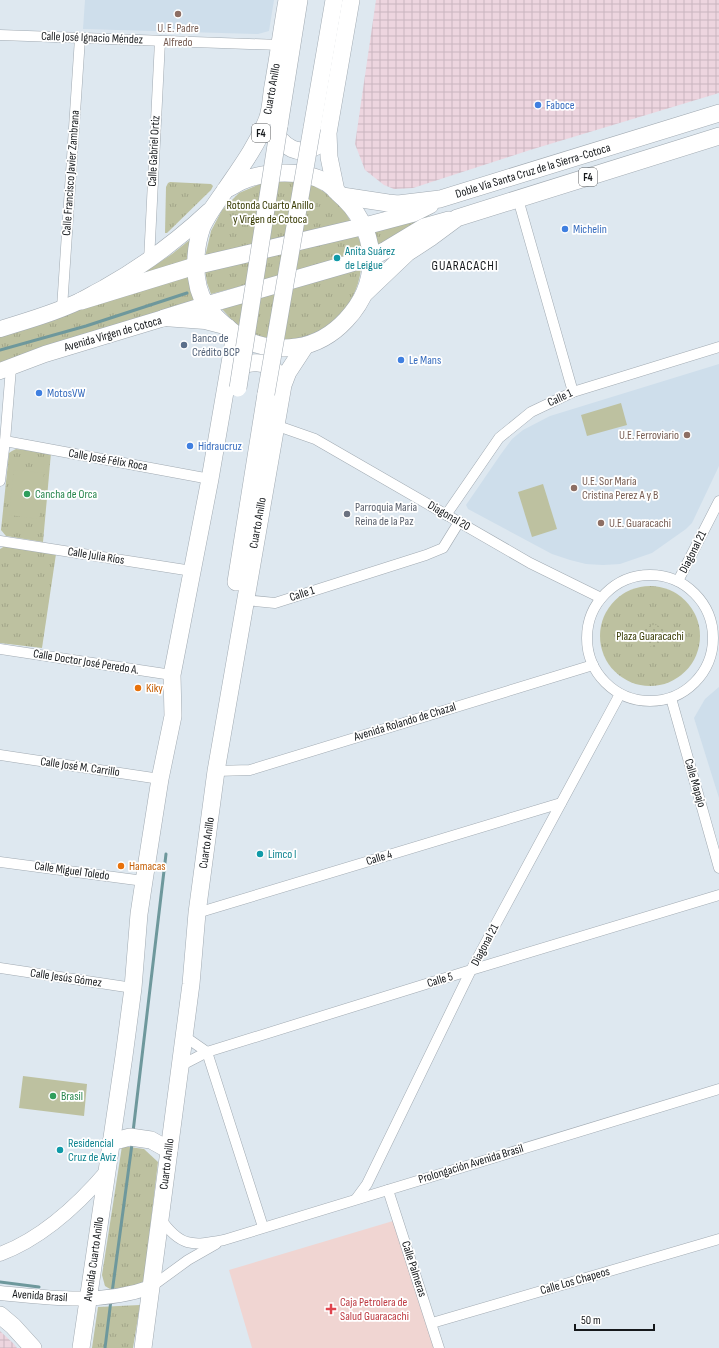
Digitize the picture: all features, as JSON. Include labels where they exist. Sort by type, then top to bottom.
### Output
[{"type":"highway","name":"Cuarto Anillo","points":[[225,190],[243,164],[258,137],[274,122],[280,45],[287,0]]},
{"type":"highway","points":[[107,1171],[133,988],[139,914],[160,779],[173,716],[184,678],[274,122],[299,0]]},
{"type":"highway","points":[[216,771],[221,680],[266,394],[334,0]]},
{"type":"highway","points":[[339,193],[329,157],[328,133],[351,0]]},
{"type":"highway","name":"Doble Vía Santa Cruz de la Sierra-Cotoca","points":[[339,193],[393,204],[440,199],[719,113]]},
{"type":"highway","points":[[274,122],[280,141],[288,147],[297,150],[306,150],[315,147],[323,141],[328,133]]},
{"type":"highway","name":"Doble Vía Santa Cruz de la Sierra-Cotoca","points":[[364,294],[407,253],[457,218],[718,138]]},
{"type":"highway","name":"F4","points":[[284,173],[314,177],[327,183],[339,193],[357,212],[365,226],[370,242],[372,257],[370,276],[364,294],[354,312],[337,330],[305,346],[271,348],[254,343],[231,330],[206,305],[197,286],[195,266],[202,227],[213,207],[225,190],[243,181],[263,175],[284,173]]},
{"type":"highway","points":[[81,301],[195,266],[414,213],[440,199]]},
{"type":"highway","points":[[164,318],[372,257],[424,227],[457,218]]},
{"type":"highway","points":[[173,716],[172,675],[210,478],[232,387],[231,330]]},
{"type":"highway","name":"Cuarto Anillo","points":[[143,1348],[184,1036],[197,913],[216,771],[283,385],[288,372],[305,346]]},
{"type":"highway","points":[[232,387],[230,376],[237,368],[245,364],[255,362],[265,364],[273,369],[280,376],[283,385]]},
{"type":"highway","points":[[112,1142],[130,1137],[151,1140],[169,1150]]},
{"type":"highway","name":"Avenida Cuarto Anillo","points":[[81,1348],[94,1298],[107,1171]]},
{"type":"highway","points":[[0,1315],[13,1326],[32,1348]]},
{"type":"main road","points":[[0,329],[36,319],[81,301],[129,274],[185,233],[213,207]]},
{"type":"main road","name":"Avenida Virgen de Cotoca","points":[[5,369],[45,354],[164,318],[205,321],[231,330]]},
{"type":"main road","points":[[0,1254],[23,1244],[55,1222],[73,1207],[107,1171]]},
{"type":"main road","name":"Avenida Brasil","points":[[0,1293],[52,1298],[94,1298],[122,1296],[151,1287]]},
{"type":"street","name":"Calle José Ignacio Méndez","points":[[0,35],[280,45]]},
{"type":"street","name":"Calle Francisco Javier Zambrana","points":[[62,308],[80,38]]},
{"type":"street","name":"Calle Gabriel Ortiz","points":[[148,261],[160,41]]},
{"type":"street","points":[[518,199],[573,392]]},
{"type":"street","name":"Calle 1","points":[[446,515],[499,438],[531,412],[573,392],[719,347]]},
{"type":"street","points":[[0,481],[5,441],[5,369]]},
{"type":"street","name":"Diagonal 20","points":[[275,425],[315,439],[530,563],[600,598]]},
{"type":"street","name":"Calle José Félix Roca","points":[[5,441],[210,478]]},
{"type":"street","name":"Diagonal 21","points":[[678,580],[719,501]]},
{"type":"street","name":"Calle 1","points":[[245,600],[275,603],[426,555],[443,548],[459,522]]},
{"type":"street","name":"Calle Julia Ríos","points":[[0,541],[192,571]]},
{"type":"street","points":[[658,575],[678,580],[692,590],[715,616],[713,650],[708,666],[698,680],[686,691],[671,698],[654,701],[636,700],[620,694],[604,681],[592,665],[587,648],[587,630],[591,613],[600,598],[617,584],[636,576],[658,575]]},
{"type":"street","name":"Calle Doctor José Peredo A.","points":[[0,648],[172,675]]},
{"type":"street","name":"Avenida Rolando de Chazal","points":[[216,771],[250,770],[592,665]]},
{"type":"street","name":"Diagonal 21","points":[[356,1199],[367,1184],[472,970],[620,694]]},
{"type":"street","name":"Calle Mapajo","points":[[671,698],[719,868]]},
{"type":"street","name":"Calle José M. Carrillo","points":[[0,756],[160,779]]},
{"type":"street","name":"Calle 4","points":[[197,913],[561,803]]},
{"type":"street","name":"Calle Miguel Toledo","points":[[0,862],[144,881]]},
{"type":"street","name":"Calle 5","points":[[180,1066],[207,1052],[719,895]]},
{"type":"street","name":"Calle Jesús Gómez","points":[[0,968],[133,988]]},
{"type":"street","points":[[184,1036],[207,1052],[263,1228]]},
{"type":"street","name":"Prolongación Avenida Brasil","points":[[160,1218],[171,1232],[177,1237],[188,1242],[200,1244],[224,1240],[719,1089]]},
{"type":"street","name":"Calle Palmeras","points":[[388,1190],[439,1348]]},
{"type":"street","name":"Calle Los Chapeos","points":[[432,1323],[719,1239]]},
{"type":"street","name":"Prolongación Avenida Brasil","points":[[151,1287],[188,1260],[224,1240]]},
{"type":"shaded area","name":"U. E. Padre Alfredo","points":[[85,0],[274,0],[269,31],[258,34],[83,29]]},
{"type":"shaded area","points":[[376,0],[719,0],[719,93],[530,150],[413,188],[394,189],[384,185],[365,170],[355,144]]},
{"type":"shaded area","points":[[719,364],[719,466],[692,523],[652,553],[620,564],[586,564],[552,554],[468,509],[466,505],[501,454],[512,439],[523,430],[550,416]]},
{"type":"shaded area","points":[[719,687],[719,798],[694,718],[705,699]]},
{"type":"shaded area","name":"Caja Petrolera de Salud Guaracachi","points":[[393,1221],[434,1348],[252,1348],[229,1270]]},
{"type":"shaded area","points":[[0,1331],[14,1344],[17,1348],[0,1348]]},
{"type":"green space","name":"Rotonda Cuarto Anillo y Virgen de Cotoca","points":[[285,180],[311,184],[326,193],[342,206],[352,224],[205,257],[211,231],[222,210],[239,193],[260,184]]},
{"type":"green space","points":[[170,182],[211,184],[213,186],[211,190],[167,233],[165,233],[166,187]]},
{"type":"green space","points":[[433,213],[376,249],[375,232]]},
{"type":"green space","name":"Rotonda Cuarto Anillo y Virgen de Cotoca","points":[[358,236],[361,245],[361,255],[211,294],[207,283],[205,270]]},
{"type":"green space","points":[[192,238],[189,263],[142,274],[172,254]]},
{"type":"green space","points":[[361,269],[358,284],[344,311],[321,330],[308,336],[293,339],[262,337],[241,328],[220,307]]},
{"type":"green space","points":[[188,275],[194,300],[32,351],[0,364],[0,336],[79,308]]},
{"type":"green space","points":[[621,403],[627,425],[587,436],[581,415]]},
{"type":"green space","points":[[16,449],[51,453],[43,542],[6,536],[1,530],[9,453]]},
{"type":"green space","name":"Cancha de Orca","points":[[14,470],[44,473],[39,519],[9,515]]},
{"type":"green space","points":[[543,484],[557,529],[532,537],[518,492]]},
{"type":"green space","points":[[5,546],[56,554],[42,648],[0,643],[0,549]]},
{"type":"green space","name":"Plaza Guaracachi","points":[[650,586],[660,587],[678,594],[692,608],[699,626],[699,646],[692,664],[678,678],[660,685],[650,686],[640,685],[622,678],[608,664],[601,646],[600,636],[601,626],[608,608],[622,594],[640,587]]},
{"type":"green space","points":[[654,625],[658,626],[664,632],[664,640],[658,646],[654,647],[650,646],[644,640],[643,636],[644,632],[650,626]]},
{"type":"green space","name":"Brasil","points":[[23,1076],[87,1084],[84,1116],[19,1108]]},
{"type":"green space","points":[[122,1146],[144,1149],[158,1162],[144,1281],[134,1287],[110,1289],[105,1286],[102,1275]]},
{"type":"green space","points":[[140,1305],[133,1348],[92,1348],[98,1307]]},
{"type":"waterway","points":[[0,350],[86,326],[187,293]]},
{"type":"waterway","points":[[133,1132],[166,854]]},
{"type":"waterway","points":[[112,1293],[132,1144]]},
{"type":"waterway","points":[[0,1282],[39,1287]]},
{"type":"waterway","points":[[105,1348],[111,1300]]},
{"type":"place","name":"U. E. Padre Alfredo","points":[[178,14]]},
{"type":"place","name":"Faboce","points":[[538,105]]},
{"type":"place","name":"Michelin","points":[[565,229]]},
{"type":"place","name":"Anita Suárez de Leigue","points":[[337,258]]},
{"type":"place","name":"Banco de Crédito BCP","points":[[184,345]]},
{"type":"place","name":"Le Mans","points":[[401,360]]},
{"type":"place","name":"MotosVW","points":[[39,393]]},
{"type":"place","name":"U.E. Ferroviario","points":[[687,435]]},
{"type":"place","name":"Hidraucruz","points":[[190,446]]},
{"type":"place","name":"U.E. Sor María Cristina Perez A y B","points":[[574,488]]},
{"type":"place","name":"Cancha de Orca","points":[[27,494]]},
{"type":"place","name":"Parroquia María Reina de la Paz","points":[[347,514]]},
{"type":"place","name":"U.E. Guaracachi","points":[[601,523]]},
{"type":"place","name":"Kiky","points":[[138,688]]},
{"type":"place","name":"Limco I","points":[[260,854]]},
{"type":"place","name":"Hamacas","points":[[121,866]]},
{"type":"place","name":"Brasil","points":[[53,1096]]},
{"type":"place","name":"Residencial Cruz de Aviz","points":[[60,1150]]},
{"type":"place","name":"Caja Petrolera de Salud Guaracachi","points":[[331,1309]]},
{"type":"district","name":"GUARACACHI","points":[[465,266]]}]
